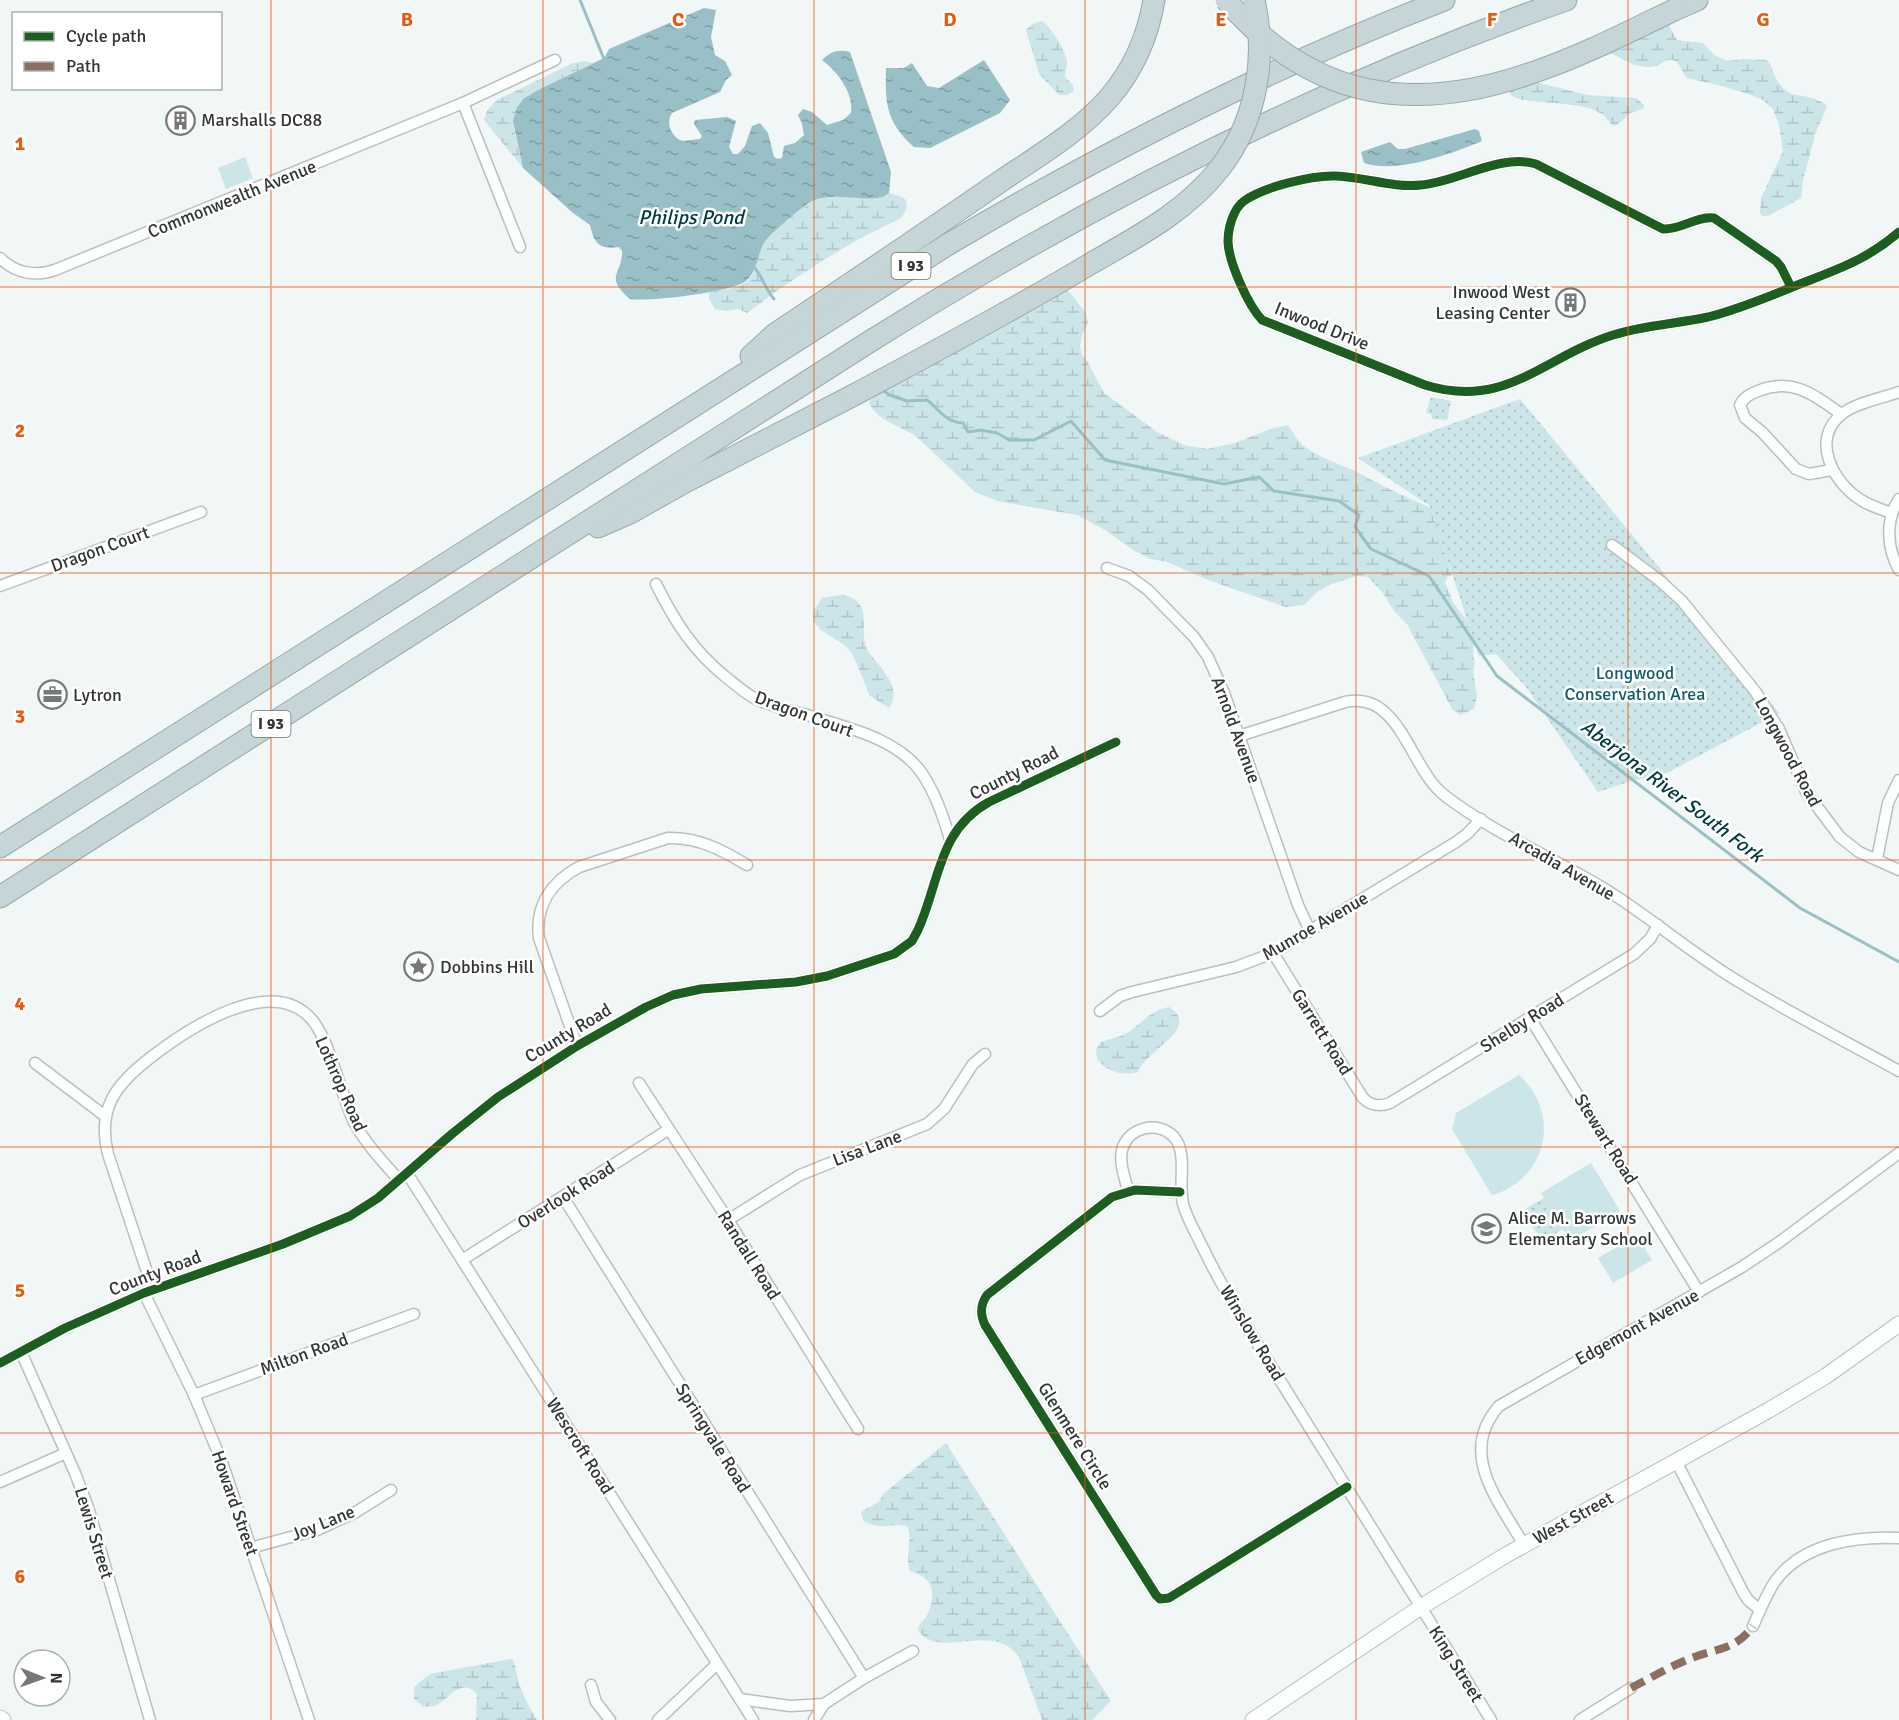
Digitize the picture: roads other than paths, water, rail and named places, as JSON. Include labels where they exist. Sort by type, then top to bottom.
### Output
[{"type":"highway","points":[[709,394],[775,334],[993,187],[1088,119],[1110,96],[1132,65],[1146,33],[1154,0]]},
{"type":"highway","points":[[1226,0],[1264,39],[1305,67],[1334,80],[1364,89],[1416,95],[1467,90],[1521,77],[1554,65],[1697,0]]},
{"type":"highway","points":[[542,551],[630,513],[852,396],[1004,314],[1163,220],[1200,191],[1221,167],[1242,132],[1253,103],[1260,50],[1254,0]]},
{"type":"highway","name":"I 93","points":[[0,847],[914,264],[1083,167],[1257,80],[1444,0]]},
{"type":"highway","name":"I 93","points":[[0,897],[918,311],[1092,211],[1221,145],[1344,88],[1451,43],[1566,0]]},
{"type":"main road","name":"West Street","points":[[1253,1720],[1421,1607],[1524,1545],[1769,1410],[1826,1376],[1899,1324]]},
{"type":"street","name":"Commonwealth Avenue","points":[[0,258],[10,266],[24,272],[35,274],[50,272],[463,103],[555,60]]},
{"type":"street","points":[[463,103],[520,247]]},
{"type":"street","name":"Inwood Drive","points":[[1791,287],[1776,261],[1718,220],[1704,218],[1676,228],[1663,229],[1536,164],[1522,161],[1505,163],[1443,182],[1417,186],[1392,185],[1335,176],[1299,179],[1244,201],[1232,219],[1228,238],[1231,255],[1242,283],[1262,320],[1425,386],[1453,392],[1474,393],[1515,381],[1605,338],[1630,330],[1710,316],[1850,266],[1877,250],[1899,232]]},
{"type":"street","points":[[1832,470],[1809,474],[1796,468],[1762,432],[1745,418],[1740,405],[1747,395],[1760,390],[1789,385],[1815,396],[1841,414]]},
{"type":"street","points":[[1892,513],[1862,501],[1845,487],[1832,470],[1827,453],[1827,439],[1841,414],[1849,409],[1899,392]]},
{"type":"street","points":[[1899,499],[1892,513],[1889,543],[1899,570]]},
{"type":"street","name":"Dragon Court","points":[[0,586],[201,513]]},
{"type":"street","name":"Longwood Road","points":[[1612,545],[1671,590],[1693,614],[1766,706],[1779,729],[1802,784],[1829,824],[1850,846],[1899,870]]},
{"type":"street","name":"Arnold Avenue","points":[[1107,568],[1130,576],[1148,590],[1202,646],[1214,668],[1298,905],[1310,931]]},
{"type":"street","name":"Dragon Court","points":[[656,585],[677,624],[691,644],[746,693],[767,703],[872,738],[903,754],[921,772],[930,787],[950,839]]},
{"type":"street","name":"Arcadia Avenue","points":[[1239,736],[1353,700],[1377,705],[1390,717],[1435,787],[1453,801],[1603,888],[1735,980],[1899,1071]]},
{"type":"street","name":"County Road","points":[[0,1363],[65,1328],[148,1292],[260,1253],[336,1222],[366,1207],[491,1102],[577,1046],[646,1007],[686,991],[813,980],[894,954],[912,941],[918,930],[950,839],[961,823],[979,807],[1116,742]]},
{"type":"street","points":[[1877,858],[1888,803],[1899,780]]},
{"type":"street","name":"Munroe Avenue","points":[[1100,1011],[1120,996],[1236,967],[1273,953],[1456,842],[1481,819]]},
{"type":"street","points":[[577,1046],[539,938],[541,907],[551,888],[568,873],[579,867],[668,838],[678,838],[716,847],[747,865]]},
{"type":"street","name":"Shelby Road","points":[[1375,1106],[1390,1103],[1634,954],[1650,939],[1658,925]]},
{"type":"street","name":"Garrett Road","points":[[1273,953],[1363,1098],[1375,1106]]},
{"type":"street","name":"Lothrop Road","points":[[148,1292],[104,1140],[105,1116],[113,1094],[131,1074],[180,1036],[220,1015],[259,1002],[283,1003],[304,1012],[320,1033],[342,1095],[356,1125],[403,1176]]},
{"type":"street","name":"Stewart Road","points":[[1530,1018],[1699,1292]]},
{"type":"street","name":"Lisa Lane","points":[[728,1220],[800,1175],[927,1124],[944,1109],[973,1064],[985,1054]]},
{"type":"street","points":[[35,1063],[105,1116]]},
{"type":"street","name":"Randall Road","points":[[639,1083],[728,1220],[858,1429]]},
{"type":"street","name":"Winslow Road","points":[[1128,1191],[1121,1159],[1123,1147],[1131,1135],[1150,1127],[1168,1132],[1178,1144],[1182,1154],[1180,1192],[1189,1219],[1233,1304],[1421,1607]]},
{"type":"street","name":"Overlook Road","points":[[462,1260],[669,1130]]},
{"type":"street","name":"Edgemont Avenue","points":[[1524,1545],[1488,1483],[1482,1466],[1481,1441],[1485,1427],[1493,1413],[1506,1401],[1761,1255],[1899,1153]]},
{"type":"street","name":"Wescroft Road","points":[[403,1176],[462,1260],[753,1720]]},
{"type":"street","name":"Glenmere Circle","points":[[1180,1192],[1128,1191],[1103,1203],[985,1297],[981,1311],[985,1325],[1156,1595],[1162,1600],[1169,1598],[1347,1487]]},
{"type":"street","name":"Springvale Road","points":[[562,1197],[864,1678]]},
{"type":"street","name":"Howard Street","points":[[148,1292],[222,1462],[309,1720]]},
{"type":"street","name":"Milton Road","points":[[194,1395],[414,1314]]},
{"type":"street","name":"Lewis Street","points":[[21,1352],[88,1507],[150,1720]]},
{"type":"street","points":[[0,1482],[66,1453]]},
{"type":"street","points":[[1676,1461],[1743,1592],[1748,1600],[1760,1610]]},
{"type":"street","name":"Joy Lane","points":[[250,1548],[317,1530],[356,1512],[391,1490]]},
{"type":"street","points":[[1753,1626],[1776,1581],[1798,1559],[1811,1552],[1849,1541],[1899,1538]]},
{"type":"street","name":"King Street","points":[[1421,1607],[1491,1720]]},
{"type":"street","points":[[814,1720],[824,1704],[864,1678],[913,1651]]},
{"type":"street","points":[[658,1720],[717,1664]]},
{"type":"street","points":[[591,1685],[600,1710],[610,1720]]},
{"type":"street","points":[[1580,1720],[1631,1688]]},
{"type":"street","points":[[740,1699],[790,1706],[824,1704]]},
{"type":"water","name":"Philips Pond","points":[[704,8],[716,10],[711,37],[715,55],[725,61],[732,75],[726,80],[720,92],[672,113],[669,124],[671,132],[677,138],[682,141],[700,139],[702,136],[694,124],[695,120],[727,117],[736,121],[729,147],[733,154],[738,154],[745,146],[752,126],[760,123],[768,133],[774,157],[782,158],[784,146],[795,143],[804,135],[798,115],[803,109],[812,112],[827,125],[843,120],[851,113],[847,90],[833,70],[822,60],[835,52],[850,52],[891,172],[889,193],[873,198],[829,197],[809,203],[767,239],[751,276],[740,284],[691,295],[630,299],[616,280],[622,251],[619,247],[612,248],[599,244],[593,236],[590,225],[573,213],[523,168],[513,121],[516,110],[523,99],[538,90],[604,58],[609,49]]},
{"type":"water","points":[[984,60],[1010,100],[1000,113],[930,148],[914,147],[898,129],[889,112],[886,68],[904,68],[912,63],[927,86],[939,88]]},
{"type":"water","points":[[1475,129],[1479,131],[1482,141],[1424,161],[1377,166],[1364,163],[1361,152],[1390,142],[1398,149],[1405,149]]},
{"type":"waterway","name":"Aberjona River South Fork","points":[[580,0],[604,59]]},
{"type":"waterway","name":"Aberjona River South Fork","points":[[753,266],[774,299]]},
{"type":"waterway","name":"Aberjona River South Fork","points":[[882,390],[907,401],[927,400],[947,418],[963,423],[968,432],[981,430],[997,433],[1009,440],[1034,440],[1071,421],[1105,460],[1224,484],[1259,477],[1274,491],[1339,501],[1359,515],[1355,527],[1371,549],[1429,576],[1497,676],[1800,908],[1899,962]]},
{"type":"place","name":"Marshalls DC88","points":[[180,120]]},
{"type":"place","name":"Inwood West Leasing Center","points":[[1571,302]]},
{"type":"place","name":"Lytron","points":[[52,695]]},
{"type":"place","name":"Dobbins Hill","points":[[419,967]]},
{"type":"place","name":"Alice M. Barrows Elementary School","points":[[1487,1228]]},
{"type":"park label","name":"Longwood Conservation Area","points":[[1635,683]]}]
